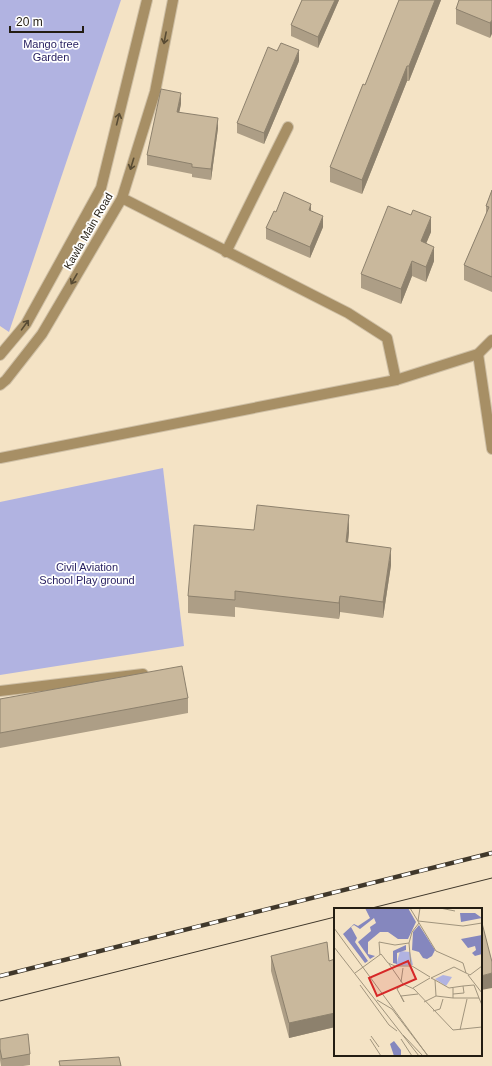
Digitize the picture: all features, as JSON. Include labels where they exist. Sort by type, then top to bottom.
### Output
[{"type":"street","name":"Kawla Main Road","points":[[0,355],[26,324],[101,188],[147,0]]},
{"type":"street","name":"Kawla Main Road","points":[[0,385],[6,380],[42,334],[122,198],[154,92],[173,0]]},
{"type":"street","points":[[226,252],[288,127]]},
{"type":"street","points":[[122,198],[348,313],[387,338],[396,380]]},
{"type":"street","points":[[0,458],[396,380],[478,354],[492,340]]},
{"type":"street","points":[[478,354],[492,449]]},
{"type":"street","points":[[0,691],[150,673]]},
{"type":"green space","name":"Mango tree Garden","points":[[0,0],[121,0],[9,332],[0,326]]},
{"type":"green space","name":"Civil Aviation School Play ground","points":[[163,468],[184,646],[0,675],[0,502]]},
{"type":"building","points":[[302,0],[335,0],[318,37],[291,25]]},
{"type":"building","points":[[399,0],[435,0],[362,180],[330,167]]},
{"type":"building","points":[[459,0],[492,0],[492,20],[490,23],[456,9]]},
{"type":"building","points":[[281,43],[299,50],[264,133],[237,123],[268,47],[277,51]]},
{"type":"building","points":[[161,89],[181,93],[177,112],[218,118],[211,169],[192,167],[192,164],[147,155]]},
{"type":"building","points":[[492,190],[492,277],[464,265],[489,207],[486,206]]},
{"type":"building","points":[[284,192],[311,204],[309,210],[323,216],[310,247],[266,228],[274,211],[276,212]]},
{"type":"building","points":[[388,206],[411,215],[413,210],[431,217],[421,241],[434,247],[426,267],[412,261],[401,289],[361,274]]},
{"type":"building","points":[[257,505],[349,515],[346,542],[391,548],[383,602],[340,596],[339,603],[235,591],[235,600],[188,596],[194,525],[254,530]]},
{"type":"building","points":[[182,666],[188,698],[0,733],[0,699]]},
{"type":"building","points":[[482,923],[492,962],[492,973],[482,976]]},
{"type":"building","points":[[327,942],[329,961],[334,959],[334,1013],[289,1023],[271,956]]},
{"type":"building","points":[[28,1034],[30,1054],[2,1059],[0,1039]]},
{"type":"building","points":[[119,1057],[121,1066],[60,1066],[59,1061]]},
{"type":"tram line","points":[[372,908],[492,878]]},
{"type":"tram line","points":[[0,1001],[334,917]]},
{"type":"railway","points":[[0,976],[492,853]]}]
